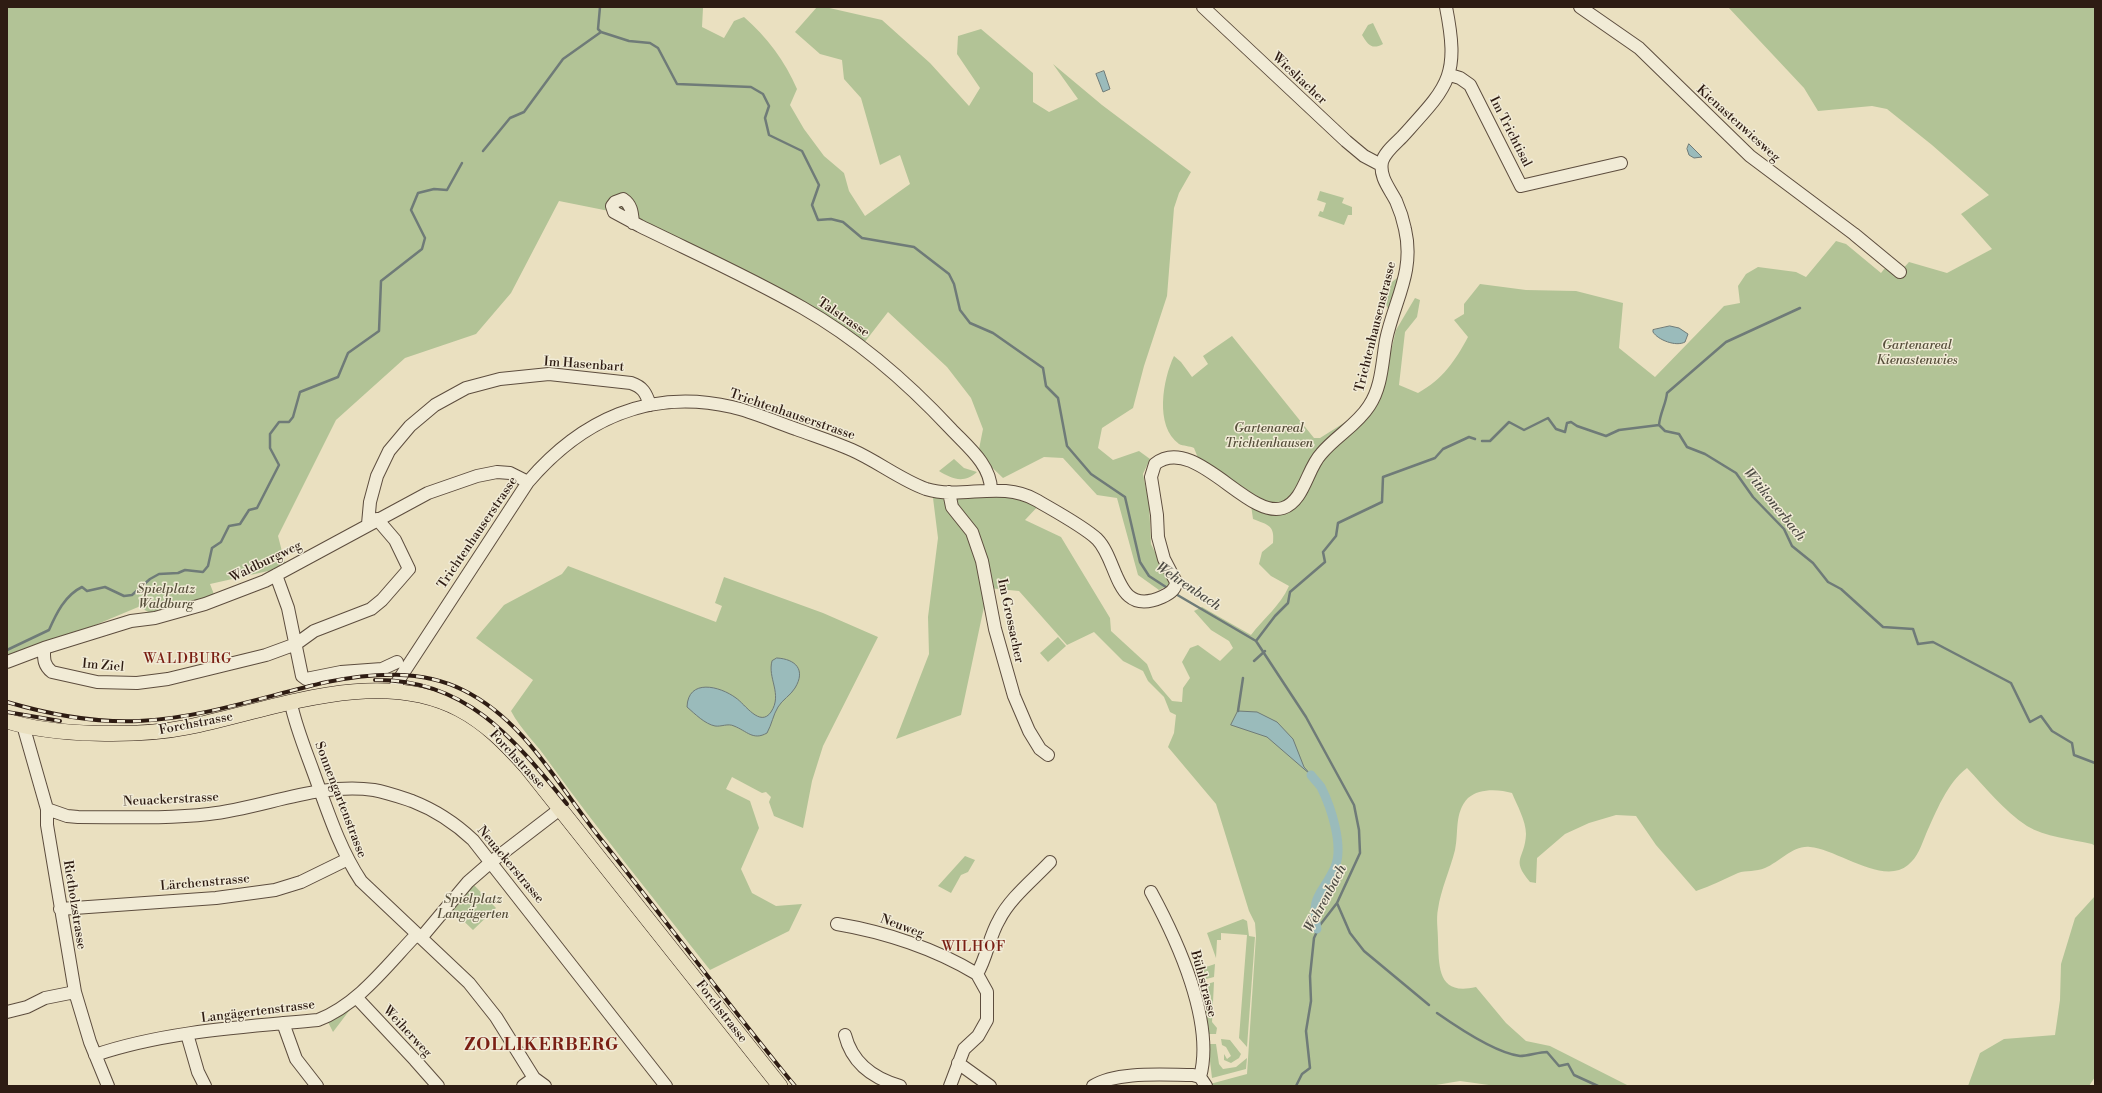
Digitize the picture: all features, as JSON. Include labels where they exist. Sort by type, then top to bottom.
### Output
[{"type":"main road","name":"Forchstrasse","points":[[7,721],[23,725],[114,734],[157,732],[186,728],[347,692],[394,690],[445,702],[482,724],[511,750],[560,809],[780,1086]]},
{"type":"street","name":"Wiesliacher","points":[[1203,7],[1358,151],[1381,165]]},
{"type":"street","points":[[1381,165],[1387,153],[1440,94],[1450,75],[1452,62],[1451,38],[1446,7]]},
{"type":"street","name":"Kienastenwiesweg","points":[[1580,7],[1638,48],[1750,156],[1848,229],[1900,272]]},
{"type":"street","name":"Im Trichtisal","points":[[1450,75],[1460,78],[1470,85],[1521,186],[1621,163]]},
{"type":"street","name":"Trichtenhausenstrasse","points":[[1170,593],[1176,585],[1175,579],[1164,559],[1158,537],[1158,515],[1151,477],[1155,464],[1166,458],[1179,458],[1203,468],[1220,478],[1257,505],[1268,509],[1284,508],[1298,495],[1318,456],[1328,445],[1360,417],[1374,397],[1379,383],[1387,338],[1404,286],[1408,257],[1407,238],[1402,215],[1384,180],[1381,165]]},
{"type":"street","name":"Talstrasse","points":[[633,223],[763,286],[804,308],[861,347],[906,384],[961,440],[986,468],[991,481],[991,490]]},
{"type":"street","name":"Im Hasenbart","points":[[373,521],[370,502],[377,476],[389,451],[410,426],[435,405],[466,388],[500,379],[549,374],[631,382],[641,386],[650,405]]},
{"type":"street","name":"Trichtenhauserstrasse","points":[[394,690],[398,681],[429,632],[528,482],[559,449],[586,430],[615,415],[650,405],[693,402],[713,404],[743,411],[853,450],[924,488],[949,492],[991,490],[1013,491],[1034,498],[1096,538],[1104,547],[1120,586],[1129,596],[1144,601],[1170,593]]},
{"type":"street","name":"Waldburgweg","points":[[7,662],[44,648],[131,621],[155,618],[205,604],[276,575],[373,521],[428,493],[477,476],[497,472],[510,473],[528,482]]},
{"type":"street","name":"Im Grossacher","points":[[949,492],[952,507],[972,532],[982,561],[995,629],[1014,696],[1029,731],[1040,748],[1048,755]]},
{"type":"street","name":"Im Ziel","points":[[44,648],[44,662],[46,668],[52,672],[97,682],[137,683],[168,679],[228,666],[266,655],[296,644],[314,631],[371,609],[382,600],[409,569],[395,540],[373,521]]},
{"type":"street","points":[[276,575],[288,608],[302,676],[306,679],[341,672],[382,669],[397,662]]},
{"type":"street","name":"Sonnengartenstrasse","points":[[291,704],[295,720],[320,791],[346,860],[361,882],[469,983],[496,1017],[534,1078]]},
{"type":"street","name":"Rietholzstrasse","points":[[23,725],[47,809],[47,825],[75,992],[81,1016],[108,1086]]},
{"type":"street","name":"Neuackerstrasse","points":[[47,809],[67,816],[78,817],[166,817],[210,814],[320,791],[350,788],[375,790],[424,806],[439,814],[468,835],[491,862],[666,1086]]},
{"type":"street","name":"Langägertenstrasse","points":[[95,1055],[140,1042],[187,1034],[318,1020],[336,1012],[356,997],[419,936],[459,890],[491,862],[560,809]]},
{"type":"street","name":"Lärchenstrasse","points":[[60,909],[216,898],[275,890],[301,882],[346,860]]},
{"type":"street","points":[[950,1086],[964,1049],[978,1036],[987,1020],[987,992],[977,974],[985,962],[992,933],[999,918],[1007,907],[1050,862]]},
{"type":"street","name":"Bühlstrasse","points":[[1152,892],[1177,943],[1192,986],[1199,1020],[1203,1060],[1203,1081]]},
{"type":"street","name":"Neuweg","points":[[837,924],[883,933],[977,974]]},
{"type":"street","points":[[7,1012],[27,1007],[45,998],[75,992]]},
{"type":"street","name":"Weiherweg","points":[[356,997],[438,1086]]},
{"type":"street","points":[[283,1023],[296,1059],[317,1086]]},
{"type":"street","points":[[187,1034],[198,1072],[205,1086]]},
{"type":"street","points":[[845,1035],[848,1047],[861,1067],[875,1077],[900,1086]]},
{"type":"street","points":[[958,1063],[990,1086]]},
{"type":"street","points":[[1093,1086],[1107,1080],[1122,1077],[1193,1075],[1203,1081]]},
{"type":"street","points":[[523,1086],[534,1078],[545,1086]]},
{"type":"green space","name":"Spielplatz Waldburg","points":[[7,7],[707,7],[703,8],[702,27],[724,38],[734,21],[744,17],[775,50],[797,89],[790,105],[804,129],[824,156],[844,173],[849,191],[865,216],[910,184],[900,155],[880,165],[861,98],[844,79],[842,60],[820,54],[795,32],[817,7],[825,7],[882,20],[930,63],[969,106],[980,88],[957,54],[958,36],[981,29],[1033,73],[1033,102],[1049,112],[1078,99],[1053,64],[1102,105],[1191,172],[1179,193],[1174,208],[1167,296],[1144,366],[1133,408],[1102,428],[1098,448],[1113,460],[1139,451],[1150,459],[1143,474],[1149,503],[1151,544],[1171,584],[1159,590],[1138,575],[1117,498],[1097,495],[1063,458],[1044,457],[1003,478],[978,454],[983,429],[971,398],[947,367],[888,312],[864,343],[614,212],[559,201],[511,293],[476,334],[405,358],[336,420],[278,536],[286,567],[210,584],[215,597],[154,615],[141,608],[143,605],[7,662]]},
{"type":"green space","points":[[1728,7],[2095,7],[2095,846],[2092,844],[2042,833],[2027,826],[2003,806],[1967,768],[1960,774],[1943,798],[1919,851],[1908,865],[1898,870],[1886,871],[1873,869],[1821,849],[1804,847],[1792,851],[1765,868],[1738,873],[1696,891],[1656,845],[1636,816],[1616,815],[1589,823],[1565,834],[1537,858],[1536,883],[1530,882],[1521,868],[1520,859],[1525,843],[1526,829],[1512,793],[1495,790],[1478,792],[1468,798],[1461,810],[1455,850],[1439,902],[1437,917],[1438,950],[1440,970],[1443,977],[1454,987],[1463,989],[1476,987],[1506,1023],[1526,1041],[1550,1046],[1629,1086],[1496,1086],[1460,1081],[1430,1086],[1210,1086],[1210,1084],[1247,1074],[1256,936],[1255,923],[1249,911],[1216,804],[1168,747],[1174,733],[1176,715],[1170,712],[1164,697],[1148,681],[1143,671],[1123,661],[1094,632],[1067,645],[1019,591],[988,588],[961,715],[896,739],[929,654],[928,617],[938,538],[932,490],[1004,490],[1041,503],[1025,520],[1061,537],[1110,618],[1111,631],[1147,664],[1153,679],[1172,701],[1182,702],[1183,688],[1190,678],[1182,662],[1190,648],[1198,645],[1220,661],[1233,648],[1229,641],[1211,630],[1194,611],[1202,607],[1251,635],[1281,600],[1289,586],[1271,576],[1259,564],[1262,552],[1273,543],[1273,532],[1272,529],[1266,524],[1253,519],[1249,491],[1198,458],[1194,448],[1179,444],[1171,436],[1166,426],[1163,402],[1164,389],[1174,356],[1181,362],[1192,377],[1208,364],[1203,356],[1232,336],[1314,438],[1320,438],[1379,401],[1396,330],[1415,298],[1420,300],[1417,317],[1405,332],[1399,385],[1418,393],[1435,382],[1448,369],[1463,346],[1468,337],[1454,320],[1464,314],[1464,304],[1480,284],[1526,290],[1576,291],[1623,303],[1619,348],[1655,377],[1724,306],[1740,303],[1738,286],[1746,274],[1758,267],[1796,272],[1806,277],[1836,241],[1846,244],[1881,273],[1889,263],[1900,272],[1909,262],[1947,273],[1992,249],[1961,214],[1989,195],[1932,145],[1887,109],[1872,106],[1818,111],[1804,88]]},
{"type":"green space","points":[[1373,23],[1383,44],[1376,47],[1368,44],[1362,35],[1368,25]]},
{"type":"green space","points":[[1320,191],[1344,198],[1342,203],[1352,207],[1352,215],[1348,215],[1344,225],[1318,216],[1320,211],[1323,212],[1326,203],[1317,200]]},
{"type":"green space","points":[[1401,275],[1389,311],[1380,291]]},
{"type":"green space","points":[[954,459],[964,468],[977,472],[967,478],[958,479],[939,471]]},
{"type":"green space","points":[[568,566],[716,622],[722,606],[715,603],[724,577],[823,613],[878,637],[823,746],[812,781],[803,828],[774,816],[769,802],[771,797],[766,792],[762,793],[732,777],[726,789],[750,801],[759,828],[741,869],[752,893],[776,906],[802,904],[789,931],[710,970],[608,841],[515,718],[511,711],[533,680],[476,638],[504,605],[562,574]]},
{"type":"green space","points":[[1058,637],[1066,646],[1048,662],[1040,653]]},
{"type":"green space","points":[[965,856],[975,860],[968,872],[961,875],[951,893],[938,886]]},
{"type":"green space","name":"Spielplatz Langägerten","points":[[473,884],[496,908],[473,930],[450,908]]},
{"type":"green space","points":[[2095,896],[2095,1077],[2089,1086],[1968,1086],[1980,1053],[2004,1039],[2055,1035],[2060,1000],[2061,964],[2075,918]]},
{"type":"green space","points":[[1243,919],[1247,921],[1249,936],[1255,937],[1247,1047],[1239,1038],[1247,935],[1221,933],[1221,940],[1217,940],[1216,958],[1207,933]]},
{"type":"green space","points":[[1215,964],[1214,977],[1206,979],[1203,968]]},
{"type":"green space","points":[[1214,982],[1212,1022],[1217,1028],[1216,1034],[1208,1034],[1205,1006],[1212,1003],[1207,984]]},
{"type":"green space","points":[[352,1007],[333,1032],[327,1020]]},
{"type":"green space","points":[[1221,1039],[1230,1040],[1241,1054],[1239,1058],[1231,1063],[1224,1060],[1224,1054],[1227,1059],[1231,1056],[1226,1047],[1222,1045]]},
{"type":"green space","points":[[1208,1044],[1216,1044],[1219,1064],[1223,1069],[1236,1067],[1247,1058],[1246,1069],[1212,1078]]},
{"type":"water","points":[[1104,71],[1110,89],[1103,92],[1096,74]]},
{"type":"water","points":[[1689,144],[1702,157],[1694,158],[1689,155],[1687,149]]},
{"type":"water","points":[[1670,326],[1679,328],[1688,334],[1685,342],[1677,344],[1668,342],[1659,338],[1653,332],[1653,330]]},
{"type":"water","points":[[777,658],[794,663],[800,676],[793,691],[778,707],[767,733],[754,736],[732,725],[711,725],[687,707],[689,698],[693,692],[699,688],[706,687],[722,690],[736,698],[757,716],[767,716],[771,712],[776,699],[771,667],[772,661]]},
{"type":"water","points":[[1238,711],[1257,712],[1277,722],[1293,739],[1304,767],[1311,775],[1267,737],[1231,725]]},
{"type":"waterway","name":"Wehrenbach","points":[[600,7],[598,29],[601,32],[629,41],[650,43],[658,48],[677,84],[751,87],[763,94],[769,106],[765,118],[769,135],[802,151],[819,185],[812,205],[818,220],[831,219],[843,222],[862,238],[914,247],[949,274],[954,284],[960,310],[970,323],[993,333],[1043,368],[1046,386],[1058,398],[1067,446],[1091,474],[1125,497],[1140,562],[1149,576],[1169,589]]},
{"type":"waterway","points":[[483,151],[510,118],[524,112],[563,59],[601,32]]},
{"type":"waterway","points":[[7,650],[49,630],[58,611],[66,600],[76,590],[82,587],[87,591],[105,587],[124,596],[132,595],[150,579],[159,574],[178,573],[185,570],[203,572],[208,566],[212,548],[221,542],[229,526],[240,524],[249,510],[257,508],[279,465],[270,448],[270,434],[279,422],[289,422],[293,417],[300,392],[338,377],[348,353],[379,331],[381,281],[422,249],[425,238],[411,210],[418,193],[434,189],[447,190],[462,163]]},
{"type":"waterway","points":[[1659,425],[1667,393],[1726,342],[1800,308]]},
{"type":"waterway","name":"Witikonerbach","points":[[1482,441],[1490,441],[1509,422],[1524,430],[1548,418],[1556,429],[1565,432],[1567,423],[1571,422],[1577,426],[1606,436],[1619,430],[1659,425],[1665,431],[1679,434],[1687,447],[1705,454],[1736,473],[1753,497],[1784,529],[1792,546],[1813,563],[1828,582],[1841,589],[1883,627],[1913,629],[1918,644],[1933,642],[2011,683],[2030,722],[2041,716],[2052,731],[2072,743],[2074,755],[2095,763]]},
{"type":"waterway","name":"Witikonerbach","points":[[1256,641],[1275,616],[1288,603],[1290,592],[1325,562],[1323,552],[1336,536],[1338,523],[1382,502],[1383,477],[1435,458],[1443,449],[1469,437],[1475,439]]},
{"type":"waterway","name":"Wehrenbach","points":[[1174,593],[1256,641],[1306,717],[1354,805],[1359,830],[1360,853],[1337,903],[1320,925],[1314,938],[1310,976],[1311,1001],[1306,1031],[1310,1068],[1302,1074],[1296,1086]]},
{"type":"waterway","points":[[1254,661],[1265,651]]},
{"type":"waterway","points":[[1238,711],[1243,678]]},
{"type":"waterway","points":[[1311,775],[1321,787],[1329,805],[1335,827],[1338,848],[1335,867],[1316,902],[1315,917],[1317,929]]},
{"type":"waterway","points":[[1337,903],[1350,933],[1364,951],[1429,1005]]},
{"type":"waterway","points":[[1437,1013],[1477,1039],[1510,1054],[1520,1056],[1547,1052],[1559,1066],[1568,1064],[1574,1075],[1598,1086]]},
{"type":"railway","points":[[7,702],[40,711],[72,717],[105,721],[139,721],[187,716],[234,706],[327,682],[361,676],[413,676],[447,683],[463,690],[485,703],[504,718],[537,754],[596,833],[795,1086]]},
{"type":"railway","points":[[375,680],[407,682],[436,690],[462,702],[486,717],[528,757],[567,804]]},
{"type":"railway","points":[[7,712],[60,721]]},
{"type":"district","name":"WALDBURG","points":[[188,660]]},
{"type":"district","name":"WILHOF","points":[[974,948]]},
{"type":"district","name":"ZOLLIKERBERG","points":[[542,1046]]},
{"type":"park label","name":"Gartenareal Kienastenwies","points":[[1917,354]]},
{"type":"park label","name":"Gartenareal Trichtenhausen","points":[[1269,436]]}]
